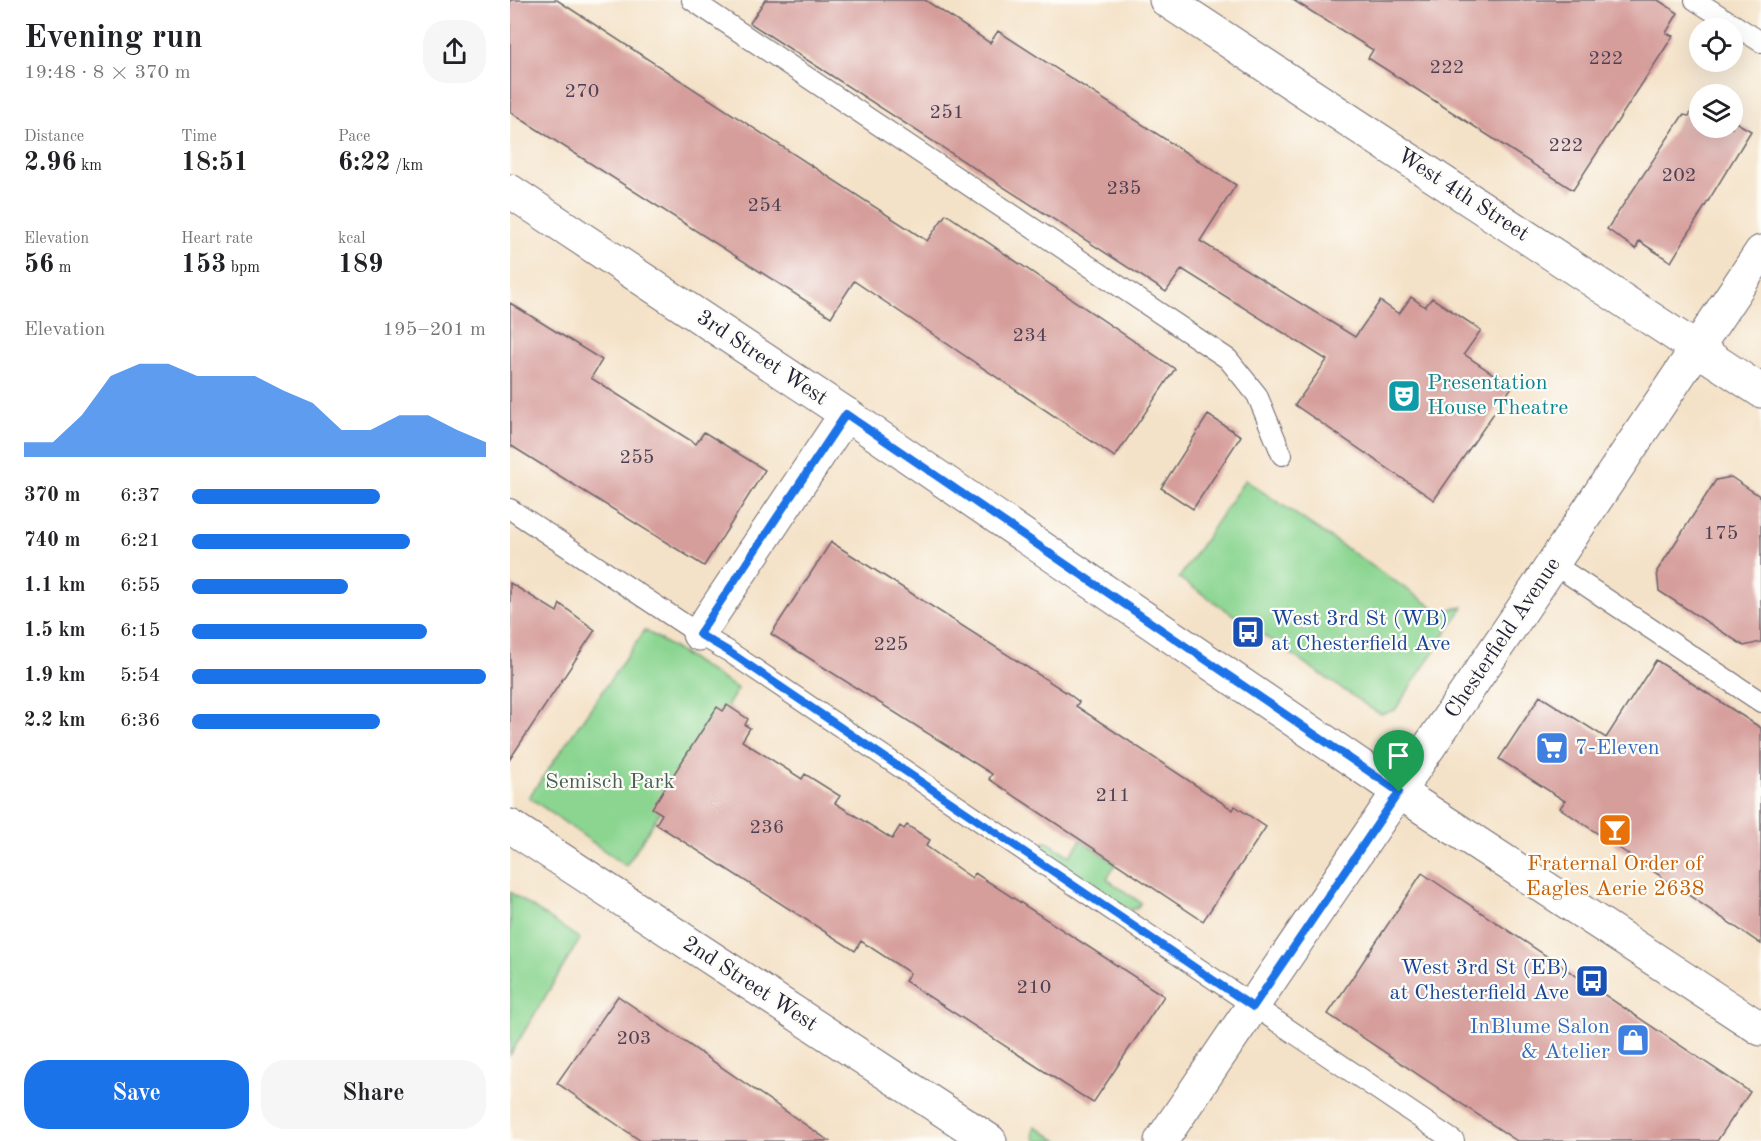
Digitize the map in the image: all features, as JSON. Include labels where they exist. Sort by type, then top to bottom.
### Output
[{"type":"street","name":"West 4th Street","points":[[1166,0],[1761,391]]},
{"type":"street","name":"3rd Street West","points":[[510,191],[846,414],[1399,792],[1761,1029]]},
{"type":"street","name":"Chesterfield Avenue","points":[[1161,1141],[1399,792],[1761,252]]},
{"type":"street","points":[[699,634],[846,414]]},
{"type":"street","name":"2nd Street West","points":[[510,826],[990,1141]]},
{"type":"lane","points":[[692,0],[1228,359],[1257,395],[1282,455]]},
{"type":"lane","points":[[1695,0],[1761,42]]},
{"type":"lane","points":[[510,509],[728,651],[1454,1141]]},
{"type":"lane","points":[[1552,563],[1761,702]]},
{"type":"green space","points":[[1245,480],[1439,611],[1463,607],[1395,710],[1381,714],[1375,711],[1179,578]]},
{"type":"green space","name":"Semisch Park","points":[[645,630],[738,689],[626,866],[529,797]]},
{"type":"green space","points":[[1081,840],[1116,864],[1107,879],[1141,903],[1137,908],[1130,910],[1042,851],[1044,842],[1047,842],[1070,856]]},
{"type":"green space","points":[[510,892],[580,939],[510,1055]]},
{"type":"green space","points":[[1035,1126],[1058,1141],[1035,1141],[1033,1131]]},
{"type":"building","points":[[510,0],[557,0],[927,241],[946,214],[1175,369],[1115,457],[854,281],[831,317],[510,112]]},
{"type":"building","points":[[765,0],[925,0],[990,43],[998,31],[1236,185],[1200,241],[1355,337],[1380,301],[1399,314],[1411,297],[1425,307],[1432,298],[1481,330],[1464,354],[1512,387],[1434,500],[1295,405],[1327,360],[1182,269],[1166,292],[750,23]]},
{"type":"building","points":[[1293,0],[1658,0],[1678,13],[1666,33],[1673,36],[1573,190],[1368,58],[1373,50]]},
{"type":"building","points":[[1683,115],[1689,116],[1689,138],[1743,138],[1743,126],[1751,131],[1671,262],[1639,241],[1636,249],[1607,229]]},
{"type":"building","points":[[510,303],[602,360],[591,378],[696,444],[704,432],[765,470],[704,566],[510,445]]},
{"type":"building","points":[[1208,415],[1241,436],[1193,509],[1161,488]]},
{"type":"building","points":[[1731,477],[1761,497],[1761,642],[1744,646],[1659,591],[1657,571],[1716,480]]},
{"type":"building","points":[[831,542],[1069,694],[1079,702],[1076,706],[1233,810],[1235,806],[1266,827],[1203,921],[989,779],[992,774],[771,634]]},
{"type":"building","points":[[510,583],[557,612],[560,604],[595,630],[510,759]]},
{"type":"building","points":[[1656,660],[1761,728],[1761,944],[1560,808],[1565,801],[1499,759],[1540,696],[1606,738]]},
{"type":"building","points":[[727,705],[748,719],[745,725],[750,728],[742,741],[802,779],[805,774],[840,796],[835,803],[892,839],[900,826],[904,829],[907,825],[930,840],[926,846],[972,878],[975,873],[1164,996],[1093,1103],[905,981],[910,973],[861,941],[855,951],[656,824],[662,814],[652,808],[717,707],[723,711]]},
{"type":"building","points":[[1422,873],[1750,1092],[1717,1141],[1517,1141],[1328,1014]]},
{"type":"building","points":[[618,996],[829,1141],[641,1141],[557,1083]]},
{"type":"place","name":"Presentation House Theatre","points":[[1404,396]]},
{"type":"place","name":"West 3rd St (WB) at Chesterfield Ave","points":[[1248,632]]},
{"type":"place","name":"7-Eleven","points":[[1552,748]]},
{"type":"place","name":"Fraternal Order of Eagles Aerie 2638","points":[[1615,830]]},
{"type":"place","name":"West 3rd St (EB) at Chesterfield Ave","points":[[1592,981]]},
{"type":"place","name":"InBlume Salon & Atelier","points":[[1633,1040]]},
{"type":"route","points":[[846,414],[1399,792],[1253,1007],[728,651],[699,634],[846,414]]}]
